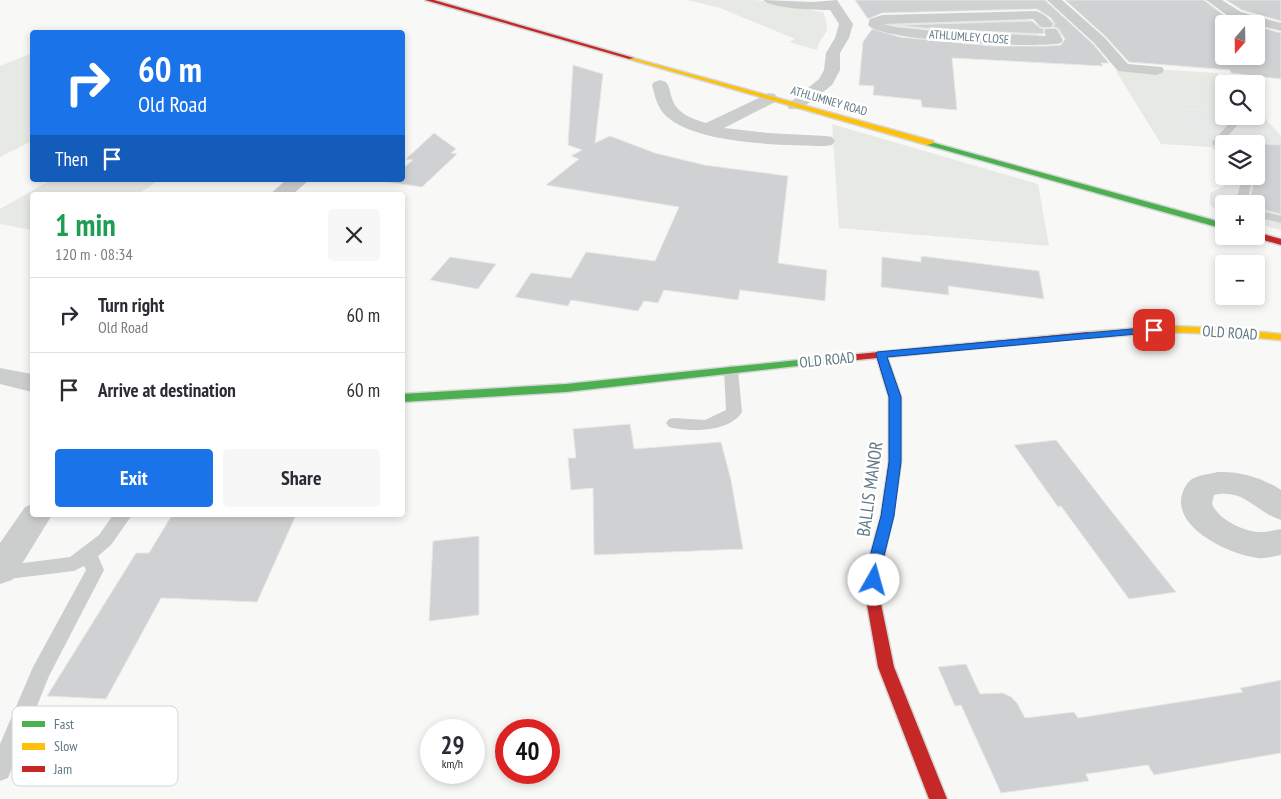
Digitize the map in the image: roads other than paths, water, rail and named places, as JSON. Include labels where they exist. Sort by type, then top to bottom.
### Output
[{"type":"main road","name":"ATHLUMNEY ROAD","points":[[428,0],[1215,223]]},
{"type":"main road","points":[[1265,238],[1281,242]]},
{"type":"main road","name":"OLD ROAD","points":[[405,398],[566,388],[881,354],[1169,329],[1219,331],[1281,337]]},
{"type":"main road","name":"BALLIS MANOR","points":[[881,354],[895,397],[895,462],[887,516],[876,560],[872,599],[886,667],[938,799]]},
{"type":"street","points":[[770,0],[813,6],[831,3],[846,24],[842,38],[833,53],[832,70],[826,82],[795,105]]},
{"type":"street","points":[[1054,0],[1092,31],[1123,68],[1156,70]]},
{"type":"street","points":[[1213,0],[1236,15],[1281,27]]},
{"type":"street","name":"ATHLUMLEY CLOSE","points":[[846,24],[875,23],[882,19],[1036,15],[1056,40],[1003,40],[899,32],[881,28],[875,23]]},
{"type":"street","points":[[660,85],[666,106],[671,113],[679,119],[708,129],[744,136],[826,142]]},
{"type":"street","points":[[708,129],[769,98]]},
{"type":"street","points":[[283,192],[296,182]]},
{"type":"street","points":[[0,376],[30,381]]},
{"type":"street","points":[[1278,547],[1259,546],[1244,542],[1216,528],[1198,509],[1196,500],[1198,492],[1204,486],[1215,482],[1229,482],[1261,493],[1281,508]]},
{"type":"street","points":[[0,571],[35,517]]},
{"type":"lane","points":[[1223,135],[1232,125]]},
{"type":"lane","points":[[1265,233],[1277,219]]},
{"type":"lane","points":[[674,423],[692,426],[716,423],[734,412],[731,370]]},
{"type":"lane","points":[[0,571],[74,564],[105,540],[122,517]]},
{"type":"lane","points":[[26,706],[40,673],[95,570],[88,554]]},
{"type":"lane","points":[[0,770],[12,741]]}]
